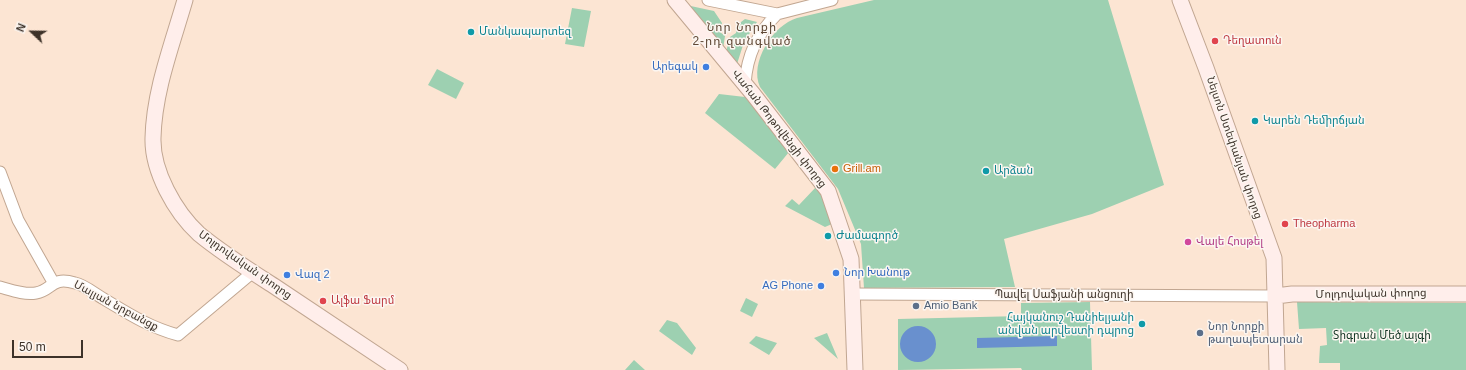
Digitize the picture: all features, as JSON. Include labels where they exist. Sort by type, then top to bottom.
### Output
[{"type":"street","name":"Մոլդովական փողոց","points":[[185,0],[158,96],[153,139],[159,173],[177,208],[199,234],[253,272],[400,370]]},
{"type":"street","name":"Վահան Թոթովենցի փողոց","points":[[675,0],[745,84],[828,191],[851,259],[855,370]]},
{"type":"street","points":[[708,0],[777,14],[832,0]]},
{"type":"street","name":"Նելսոն Ստեփանյան փողոց","points":[[1180,0],[1274,258],[1277,370]]},
{"type":"street","points":[[745,84],[746,66],[751,51],[758,36],[777,14]]},
{"type":"street","points":[[0,172],[18,220],[53,282],[38,293],[30,294],[0,287]]},
{"type":"street","name":"Մալյան նրբանցք","points":[[53,282],[68,281],[77,283],[144,324],[178,335],[253,272]]},
{"type":"street","name":"Պավել Սաֆյանի անցուղի","points":[[852,294],[1276,296]]},
{"type":"street","name":"Մոլդովական փողոց","points":[[1276,296],[1292,294],[1466,294]]},
{"type":"green space","points":[[874,0],[1108,0],[1164,185],[1092,214],[1004,239],[1015,287],[864,288],[861,244],[838,189],[760,87],[757,77],[758,67],[765,46],[780,28],[788,22],[797,18]]},
{"type":"green space","points":[[686,5],[714,11],[722,23],[720,32],[725,36],[723,49]]},
{"type":"green space","points":[[572,8],[591,11],[584,47],[565,44]]},
{"type":"green space","points":[[745,19],[757,22],[744,42],[737,64],[726,52],[730,37],[736,33],[737,25]]},
{"type":"green space","points":[[437,69],[464,83],[456,99],[428,85]]},
{"type":"green space","points":[[719,94],[745,97],[789,152],[775,169],[705,113]]},
{"type":"green space","points":[[816,187],[821,195],[832,224],[825,227],[785,206],[792,199],[799,205]]},
{"type":"green space","points":[[746,298],[758,304],[752,317],[740,311]]},
{"type":"green space","points":[[1090,302],[1092,370],[1022,370],[1021,368],[898,370],[898,319],[1021,316],[1021,303]]},
{"type":"green space","name":"Տիգրան Մեծ այգի","points":[[1297,302],[1466,303],[1466,370],[1340,370],[1340,363],[1319,363],[1320,346],[1327,345],[1326,328],[1299,329]]},
{"type":"green space","points":[[667,320],[677,323],[696,348],[692,355],[659,331]]},
{"type":"green space","points":[[827,333],[838,359],[814,338]]},
{"type":"green space","points":[[756,336],[777,343],[769,355],[749,343]]},
{"type":"green space","points":[[634,360],[645,370],[625,370]]},
{"type":"water","points":[[918,326],[928,329],[933,334],[936,344],[933,354],[928,359],[918,362],[908,359],[903,354],[900,344],[903,334],[908,329]]},
{"type":"water","points":[[1057,336],[1057,346],[977,348],[977,338]]},
{"type":"place","name":"Մանկապարտեզ","points":[[471,32]]},
{"type":"place","name":"Դեղատուն","points":[[1215,41]]},
{"type":"place","name":"Արեգակ","points":[[706,67]]},
{"type":"place","name":"Կարեն Դեմիրճյան","points":[[1255,121]]},
{"type":"place","name":"Grill.am","points":[[835,169]]},
{"type":"place","name":"Արձան","points":[[986,171]]},
{"type":"place","name":"Theopharma","points":[[1285,224]]},
{"type":"place","name":"Ժամագործ","points":[[828,236]]},
{"type":"place","name":"Վալե Հոսթել","points":[[1188,242]]},
{"type":"place","name":"Նոր Խանութ","points":[[836,273]]},
{"type":"place","name":"Վազ 2","points":[[287,275]]},
{"type":"place","name":"AG Phone","points":[[821,286]]},
{"type":"place","name":"Ալֆա Ֆարմ","points":[[323,301]]},
{"type":"place","name":"Amio Bank","points":[[916,306]]},
{"type":"place","name":"Հայկանուշ Դանիելյանի անվան արվեստի դպրոց","points":[[1142,324]]},
{"type":"place","name":"Նոր Նորքի թաղապետարան","points":[[1200,333]]},
{"type":"district","name":"Նոր Նորքի 2-րդ զանգված","points":[[742,35]]}]
